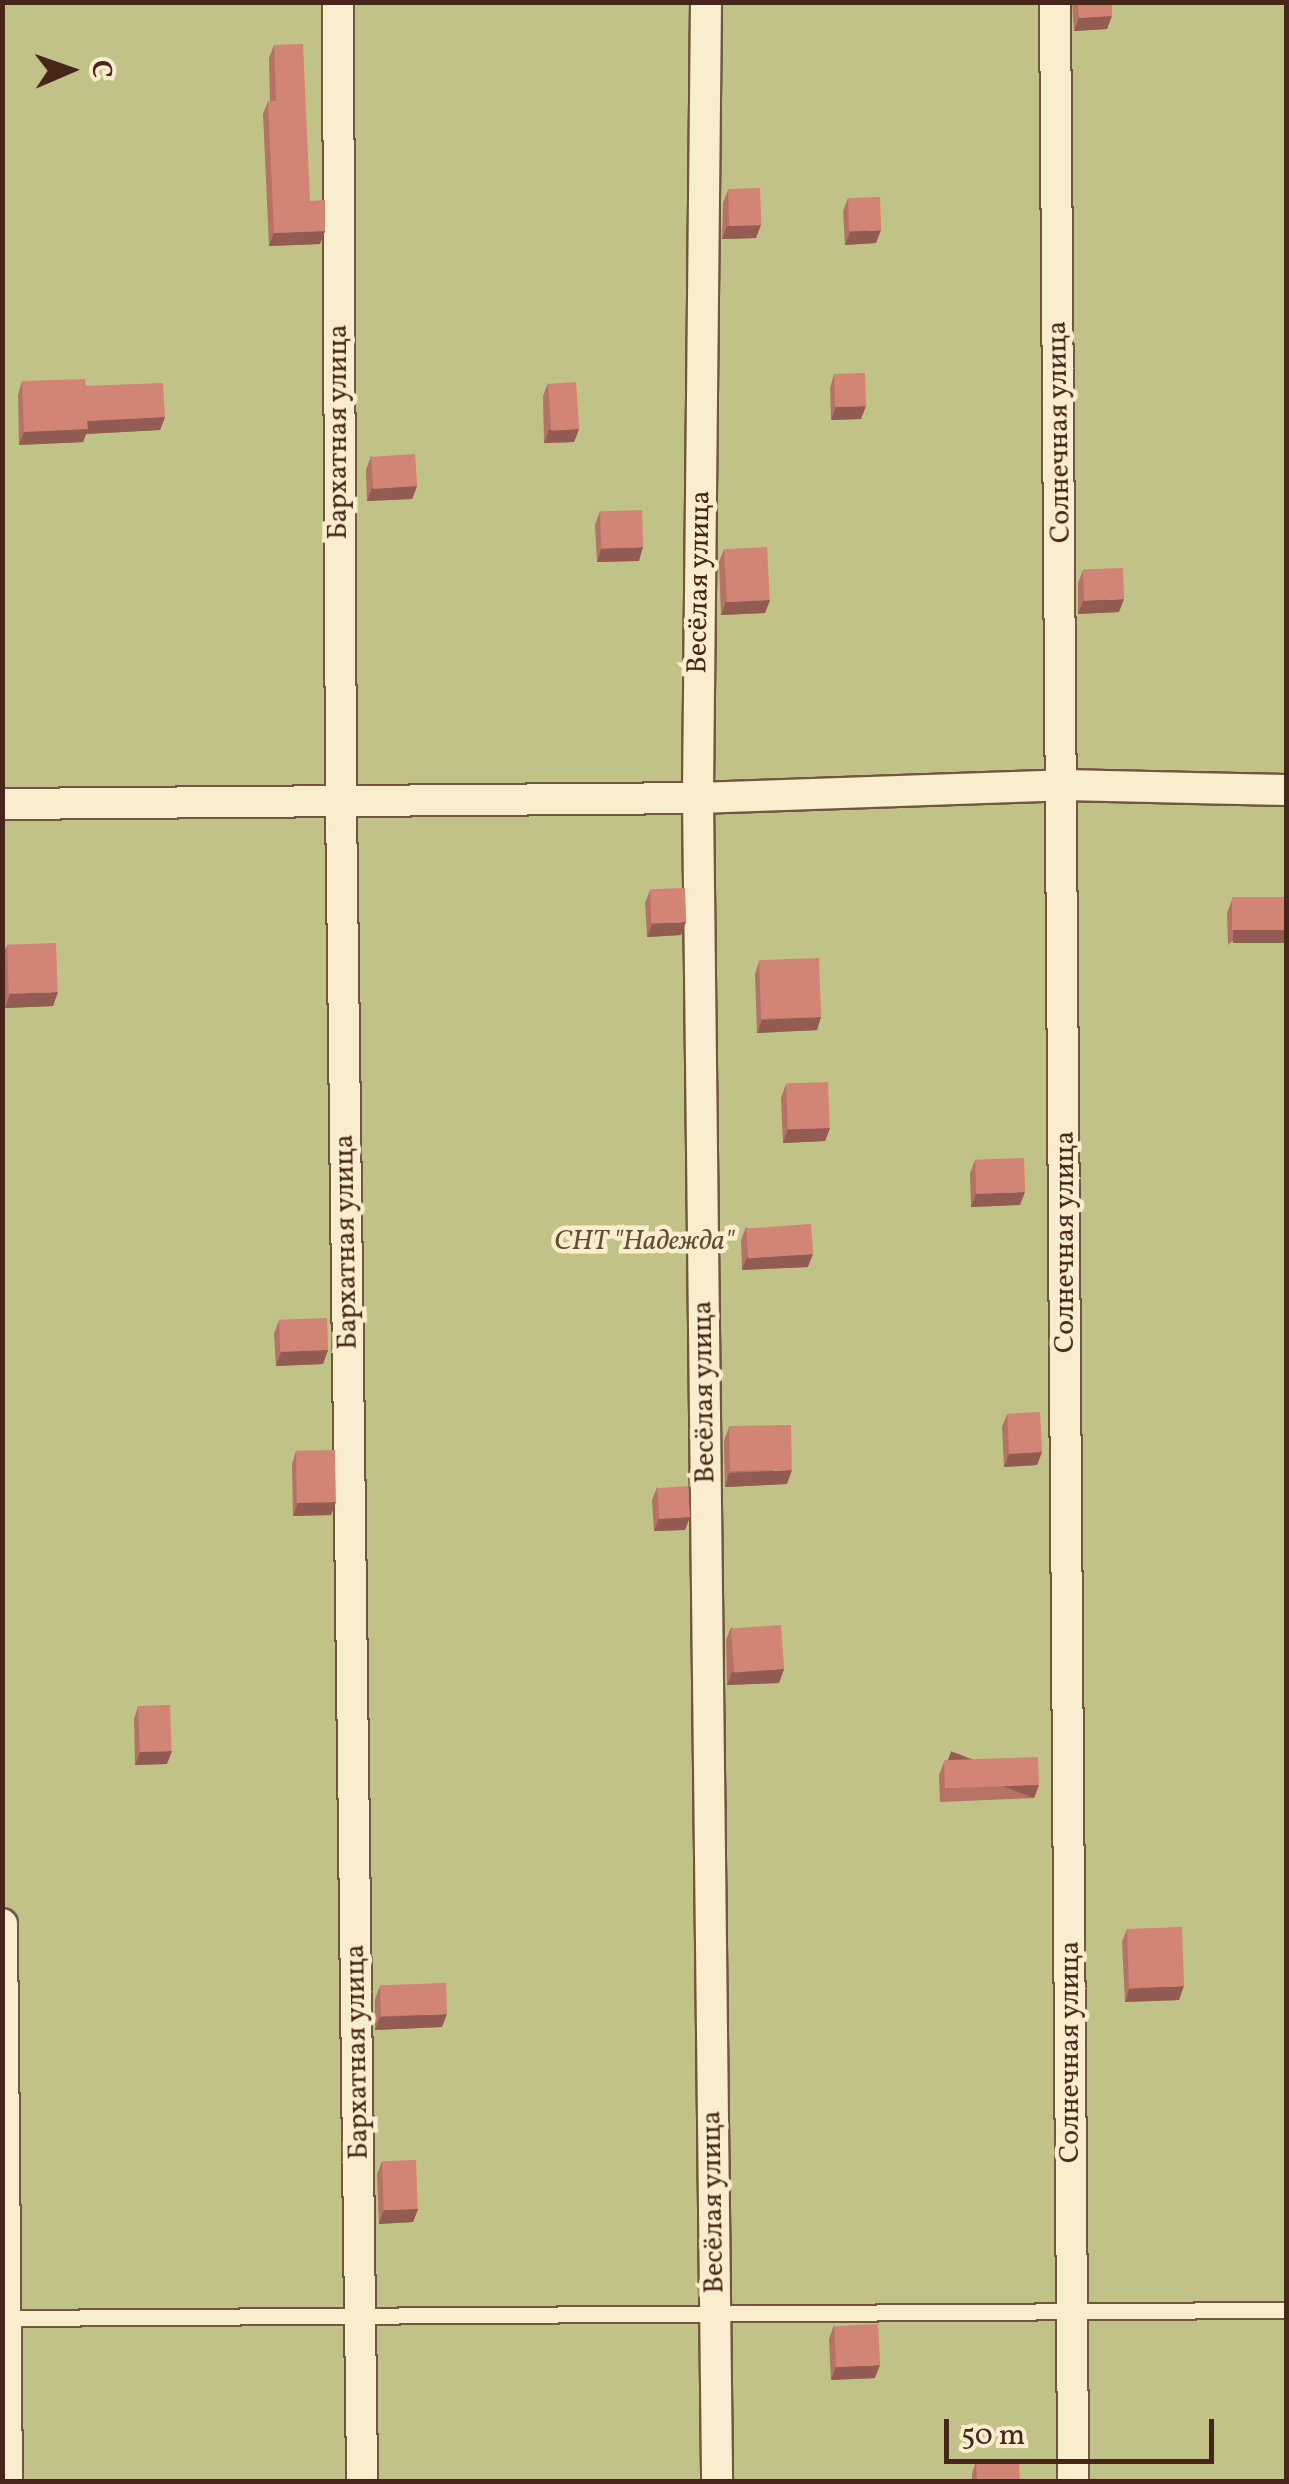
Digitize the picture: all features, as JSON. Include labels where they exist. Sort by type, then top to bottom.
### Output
[{"type":"street","name":"Бархатная улица","points":[[338,2],[341,803],[362,2482]]},
{"type":"street","name":"Весёлая улица","points":[[706,2],[698,798],[717,2482]]},
{"type":"street","name":"Солнечная улица","points":[[1055,2],[1064,785],[1073,2482]]},
{"type":"street","points":[[2,804],[698,798],[1064,785],[1286,790]]},
{"type":"street","points":[[2,1924],[7,2482]]},
{"type":"lane","points":[[6,2318],[1286,2310]]},
{"type":"green space","name":"СНТ \"Надежда\"","points":[[3,3],[1286,3],[1286,2481],[3,2481]]},
{"type":"building","points":[[1078,2],[1112,2],[1112,16],[1079,18]]},
{"type":"building","points":[[303,44],[310,201],[325,200],[325,231],[274,233],[268,101],[276,101],[274,45]]},
{"type":"building","points":[[760,188],[761,225],[729,226],[728,189]]},
{"type":"building","points":[[880,197],[881,230],[849,231],[848,198]]},
{"type":"building","points":[[865,373],[866,406],[835,407],[834,374]]},
{"type":"building","points":[[85,379],[86,386],[163,383],[165,417],[87,421],[88,429],[24,432],[22,381]]},
{"type":"building","points":[[576,382],[579,429],[551,431],[548,384]]},
{"type":"building","points":[[415,454],[417,486],[373,489],[371,457]]},
{"type":"building","points":[[642,510],[643,547],[601,548],[600,511]]},
{"type":"building","points":[[767,547],[770,600],[727,602],[724,549]]},
{"type":"building","points":[[1123,568],[1124,599],[1084,600],[1083,569]]},
{"type":"building","points":[[685,888],[686,922],[651,923],[650,889]]},
{"type":"building","points":[[1232,897],[1286,897],[1286,930],[1232,930]]},
{"type":"building","points":[[56,943],[58,992],[9,994],[7,945]]},
{"type":"building","points":[[819,958],[821,1017],[761,1019],[759,960]]},
{"type":"building","points":[[828,1082],[830,1128],[788,1129],[786,1083]]},
{"type":"building","points":[[1024,1158],[1025,1192],[976,1194],[975,1160]]},
{"type":"building","points":[[811,1224],[813,1254],[748,1258],[746,1229]]},
{"type":"building","points":[[327,1318],[328,1350],[280,1352],[279,1320]]},
{"type":"building","points":[[1040,1412],[1042,1452],[1009,1454],[1007,1414]]},
{"type":"building","points":[[791,1425],[792,1470],[730,1471],[729,1426]]},
{"type":"building","points":[[335,1450],[336,1502],[297,1503],[296,1451]]},
{"type":"building","points":[[688,1486],[690,1517],[659,1519],[657,1488]]},
{"type":"building","points":[[781,1625],[784,1669],[734,1672],[731,1628]]},
{"type":"building","points":[[170,1705],[172,1751],[140,1752],[138,1706]]},
{"type":"building","points":[[1038,1757],[1039,1785],[945,1788],[944,1760]]},
{"type":"building","points":[[1182,1927],[1184,1986],[1129,1988],[1127,1929]]},
{"type":"building","points":[[446,1983],[447,2014],[381,2016],[380,1985]]},
{"type":"building","points":[[416,2160],[418,2209],[384,2210],[382,2161]]},
{"type":"building","points":[[878,2324],[880,2365],[836,2367],[834,2326]]},
{"type":"building","points":[[1019,2459],[1020,2482],[977,2482],[976,2461]]}]
